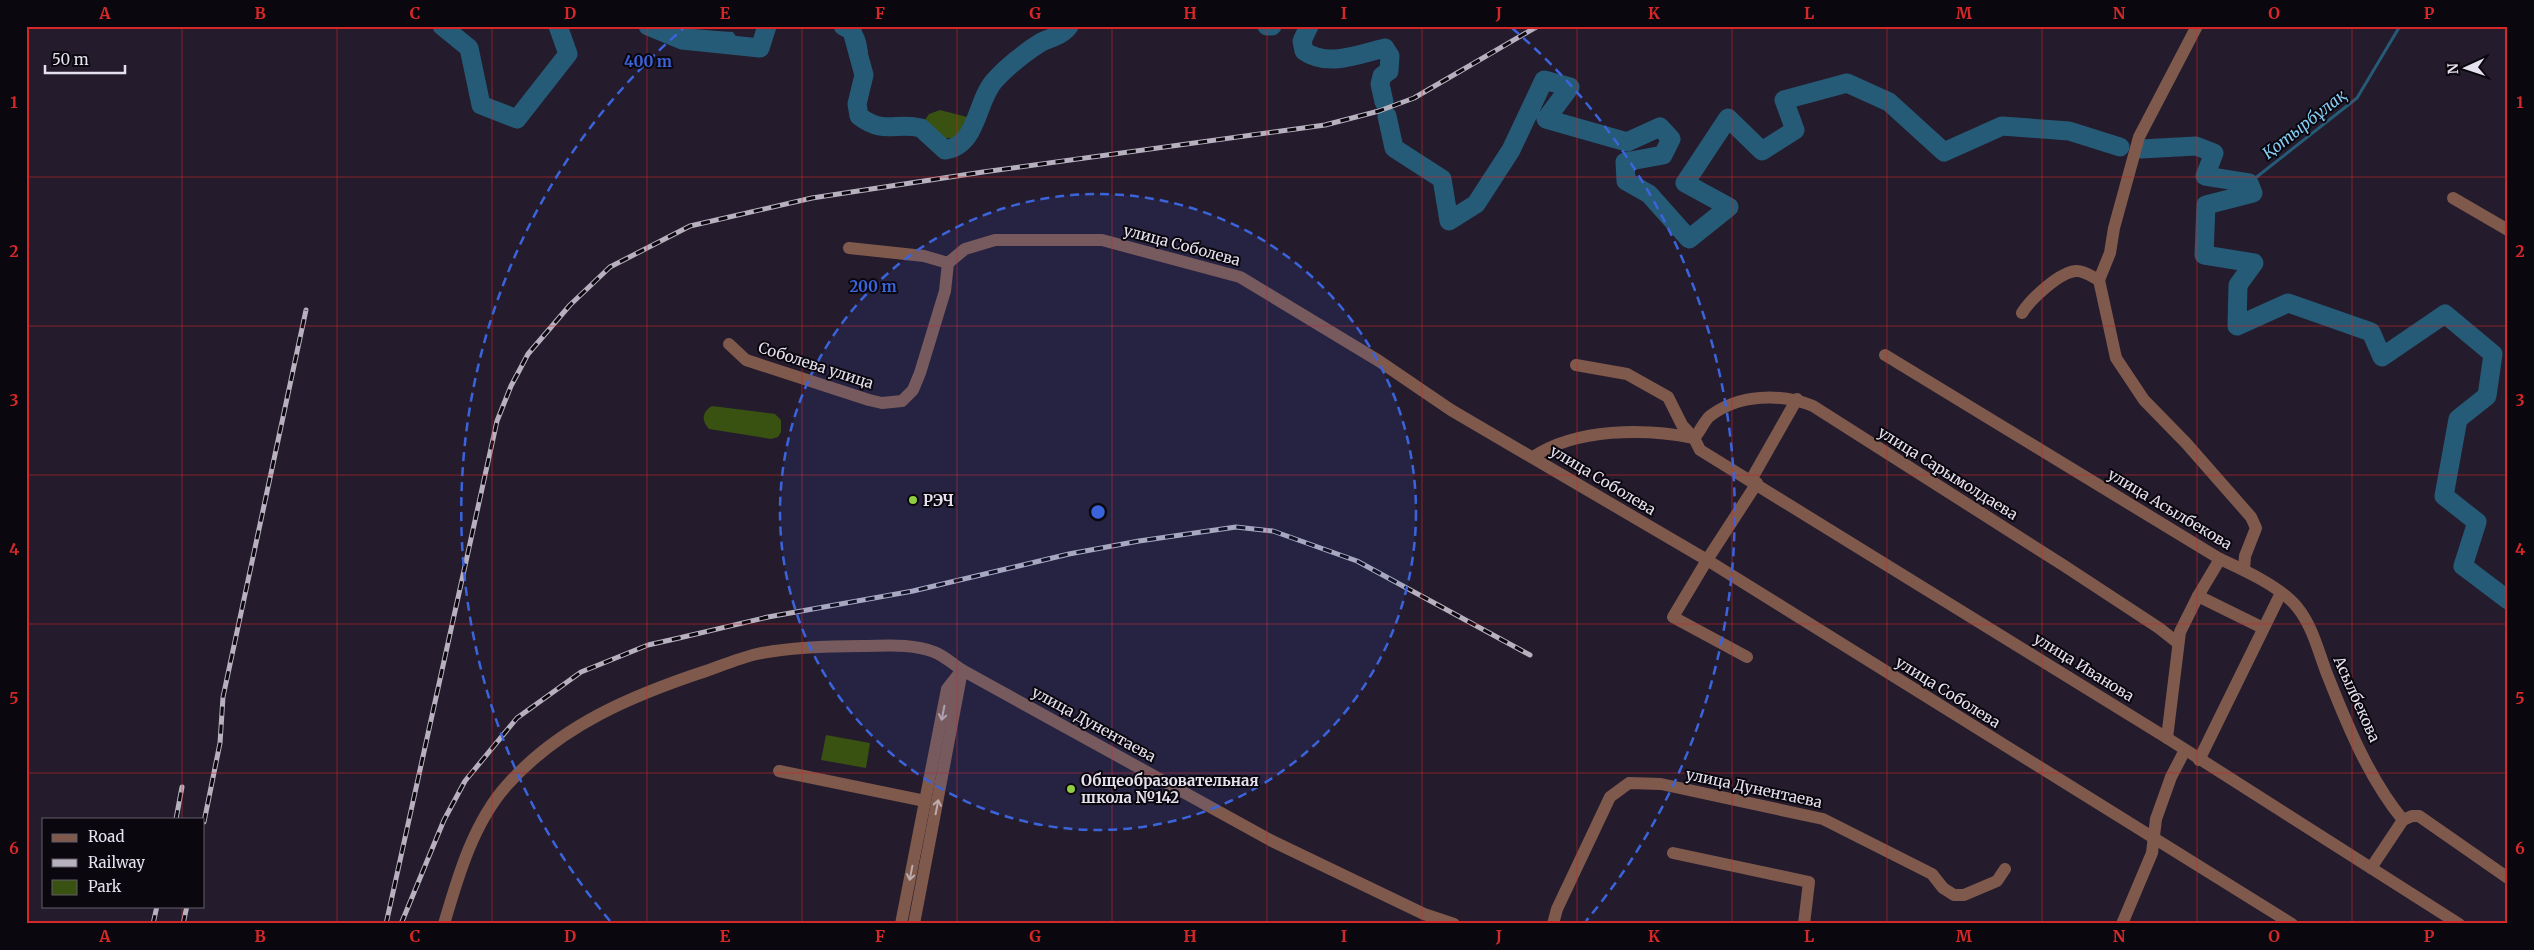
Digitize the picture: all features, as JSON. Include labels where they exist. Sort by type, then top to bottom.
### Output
[{"type":"street","points":[[2196,26],[2138,137],[2114,228],[2110,252],[2099,280],[2116,358],[2144,400],[2186,443],[2250,517],[2256,528],[2245,556],[2244,570]]},
{"type":"street","points":[[2453,198],[2508,230]]},
{"type":"street","name":"улица Соболева","points":[[948,263],[965,249],[995,240],[1102,240],[1240,277],[1379,361],[1451,410],[1707,560],[1960,719],[2156,837],[2292,924]]},
{"type":"street","points":[[849,248],[924,256],[948,263]]},
{"type":"street","name":"Соболева улица","points":[[728,344],[746,360],[869,400],[882,403],[902,401],[912,390],[920,373],[945,290],[948,263]]},
{"type":"street","points":[[2022,313],[2029,301],[2069,273],[2078,271],[2099,280]]},
{"type":"street","name":"улица Асылбекова","points":[[1885,355],[2220,559],[2244,570],[2281,593]]},
{"type":"street","name":"улица Иванова","points":[[1576,365],[1627,374],[1668,397],[1682,425],[1694,438],[1700,450],[2167,738],[2459,924]]},
{"type":"street","name":"улица Сарымолдаева","points":[[1694,438],[1708,417],[1731,405],[1769,396],[1797,400],[1812,406],[2160,628],[2178,643]]},
{"type":"street","points":[[1747,657],[1673,618],[1754,482],[1797,400]]},
{"type":"street","points":[[1533,457],[1550,446],[1574,439],[1645,430],[1694,438]]},
{"type":"street","points":[[2167,738],[2180,632],[2198,596],[2220,559]]},
{"type":"street","points":[[2199,760],[2281,593]]},
{"type":"street","name":"Асылбекова","points":[[2281,593],[2296,606],[2311,628],[2340,706],[2378,782],[2403,820]]},
{"type":"street","points":[[2198,596],[2263,628]]},
{"type":"street","name":"улица Дунентаева","points":[[444,924],[458,876],[475,836],[504,788],[525,766],[558,739],[602,711],[660,686],[757,654],[834,646],[907,646],[934,652],[962,670],[1272,841],[1424,914],[1454,924]]},
{"type":"street","points":[[900,924],[947,689],[962,670]]},
{"type":"street","points":[[914,924],[960,692],[962,670]]},
{"type":"street","points":[[2122,924],[2152,853],[2156,837],[2156,819],[2171,777],[2185,750]]},
{"type":"street","points":[[779,771],[925,801]]},
{"type":"street","name":"улица Дунентаева","points":[[1553,924],[1557,909],[1610,797],[1628,782],[1660,784],[1823,819],[1932,874],[1943,888],[1954,895],[1970,893],[1997,881],[2005,869]]},
{"type":"street","points":[[2371,868],[2403,820],[2412,816],[2419,816],[2508,878]]},
{"type":"street","points":[[1673,853],[1809,882],[1804,924]]},
{"type":"green space","points":[[940,110],[967,117],[969,124],[964,134],[946,138],[937,135],[933,131],[925,120],[929,114]]},
{"type":"green space","points":[[712,406],[775,414],[781,420],[781,432],[778,437],[771,439],[709,429],[704,416],[706,411]]},
{"type":"green space","points":[[826,735],[870,743],[866,768],[821,760]]},
{"type":"water","points":[[636,26],[733,32],[739,41],[747,44],[756,41],[760,26],[772,26],[764,49],[755,53],[743,51],[731,42],[716,39],[693,39]]},
{"type":"water","points":[[833,26],[858,26],[862,31],[866,41],[869,71],[859,71],[849,39]]},
{"type":"waterway","points":[[442,26],[469,48],[481,105],[517,119],[568,54],[558,26]]},
{"type":"waterway","points":[[648,26],[682,40],[760,48],[767,26]]},
{"type":"waterway","points":[[843,26],[852,31],[864,75],[857,104],[859,116],[868,122],[883,127],[921,128],[945,150],[956,147],[964,140],[975,121],[989,89],[999,75],[1028,51],[1059,34],[1069,26]]},
{"type":"waterway","points":[[1267,26],[1272,26]]},
{"type":"waterway","points":[[1309,26],[1302,41],[1304,51],[1323,59],[1344,58],[1385,48],[1390,56],[1389,71],[1382,76],[1380,84],[1384,102]]},
{"type":"waterway","name":"Қотырбұлақ","points":[[2249,183],[2357,98],[2400,26]]},
{"type":"waterway","points":[[1387,116],[1394,148],[1442,179],[1449,221],[1476,204],[1511,150],[1544,80],[1570,87],[1546,119],[1627,142],[1660,127],[1671,139],[1663,155],[1625,162],[1626,181],[1649,194],[1689,239],[1729,207],[1685,183],[1728,118],[1762,151],[1795,130],[1784,100],[1847,83],[1889,102],[1944,152],[2002,126],[2069,131],[2120,147]]},
{"type":"waterway","points":[[2141,149],[2196,146],[2214,153],[2205,176],[2249,183],[2253,193],[2206,205],[2204,255],[2254,263],[2238,285],[2237,326],[2288,303],[2371,332],[2382,357],[2445,314],[2493,354],[2487,396],[2458,419],[2444,496],[2477,522],[2463,566],[2508,600]]},
{"type":"railway","points":[[386,924],[497,421],[511,386],[528,354],[570,305],[610,267],[690,226],[812,198],[983,172],[1325,125],[1379,111],[1414,98],[1538,26]]},
{"type":"railway","points":[[205,818],[220,743],[223,697],[306,310]]},
{"type":"railway","points":[[401,924],[444,820],[465,781],[517,718],[581,672],[648,645],[768,617],[913,591],[1069,554],[1139,541],[1236,527],[1273,531],[1357,561],[1530,655]]},
{"type":"railway","points":[[176,818],[182,787]]},
{"type":"railway","points":[[153,924],[157,908]]},
{"type":"railway","points":[[183,924],[187,908]]},
{"type":"place","name":"РЭЧ","points":[[913,500]]},
{"type":"place","name":"Общеобразовательная школа №142","points":[[1071,789]]}]
